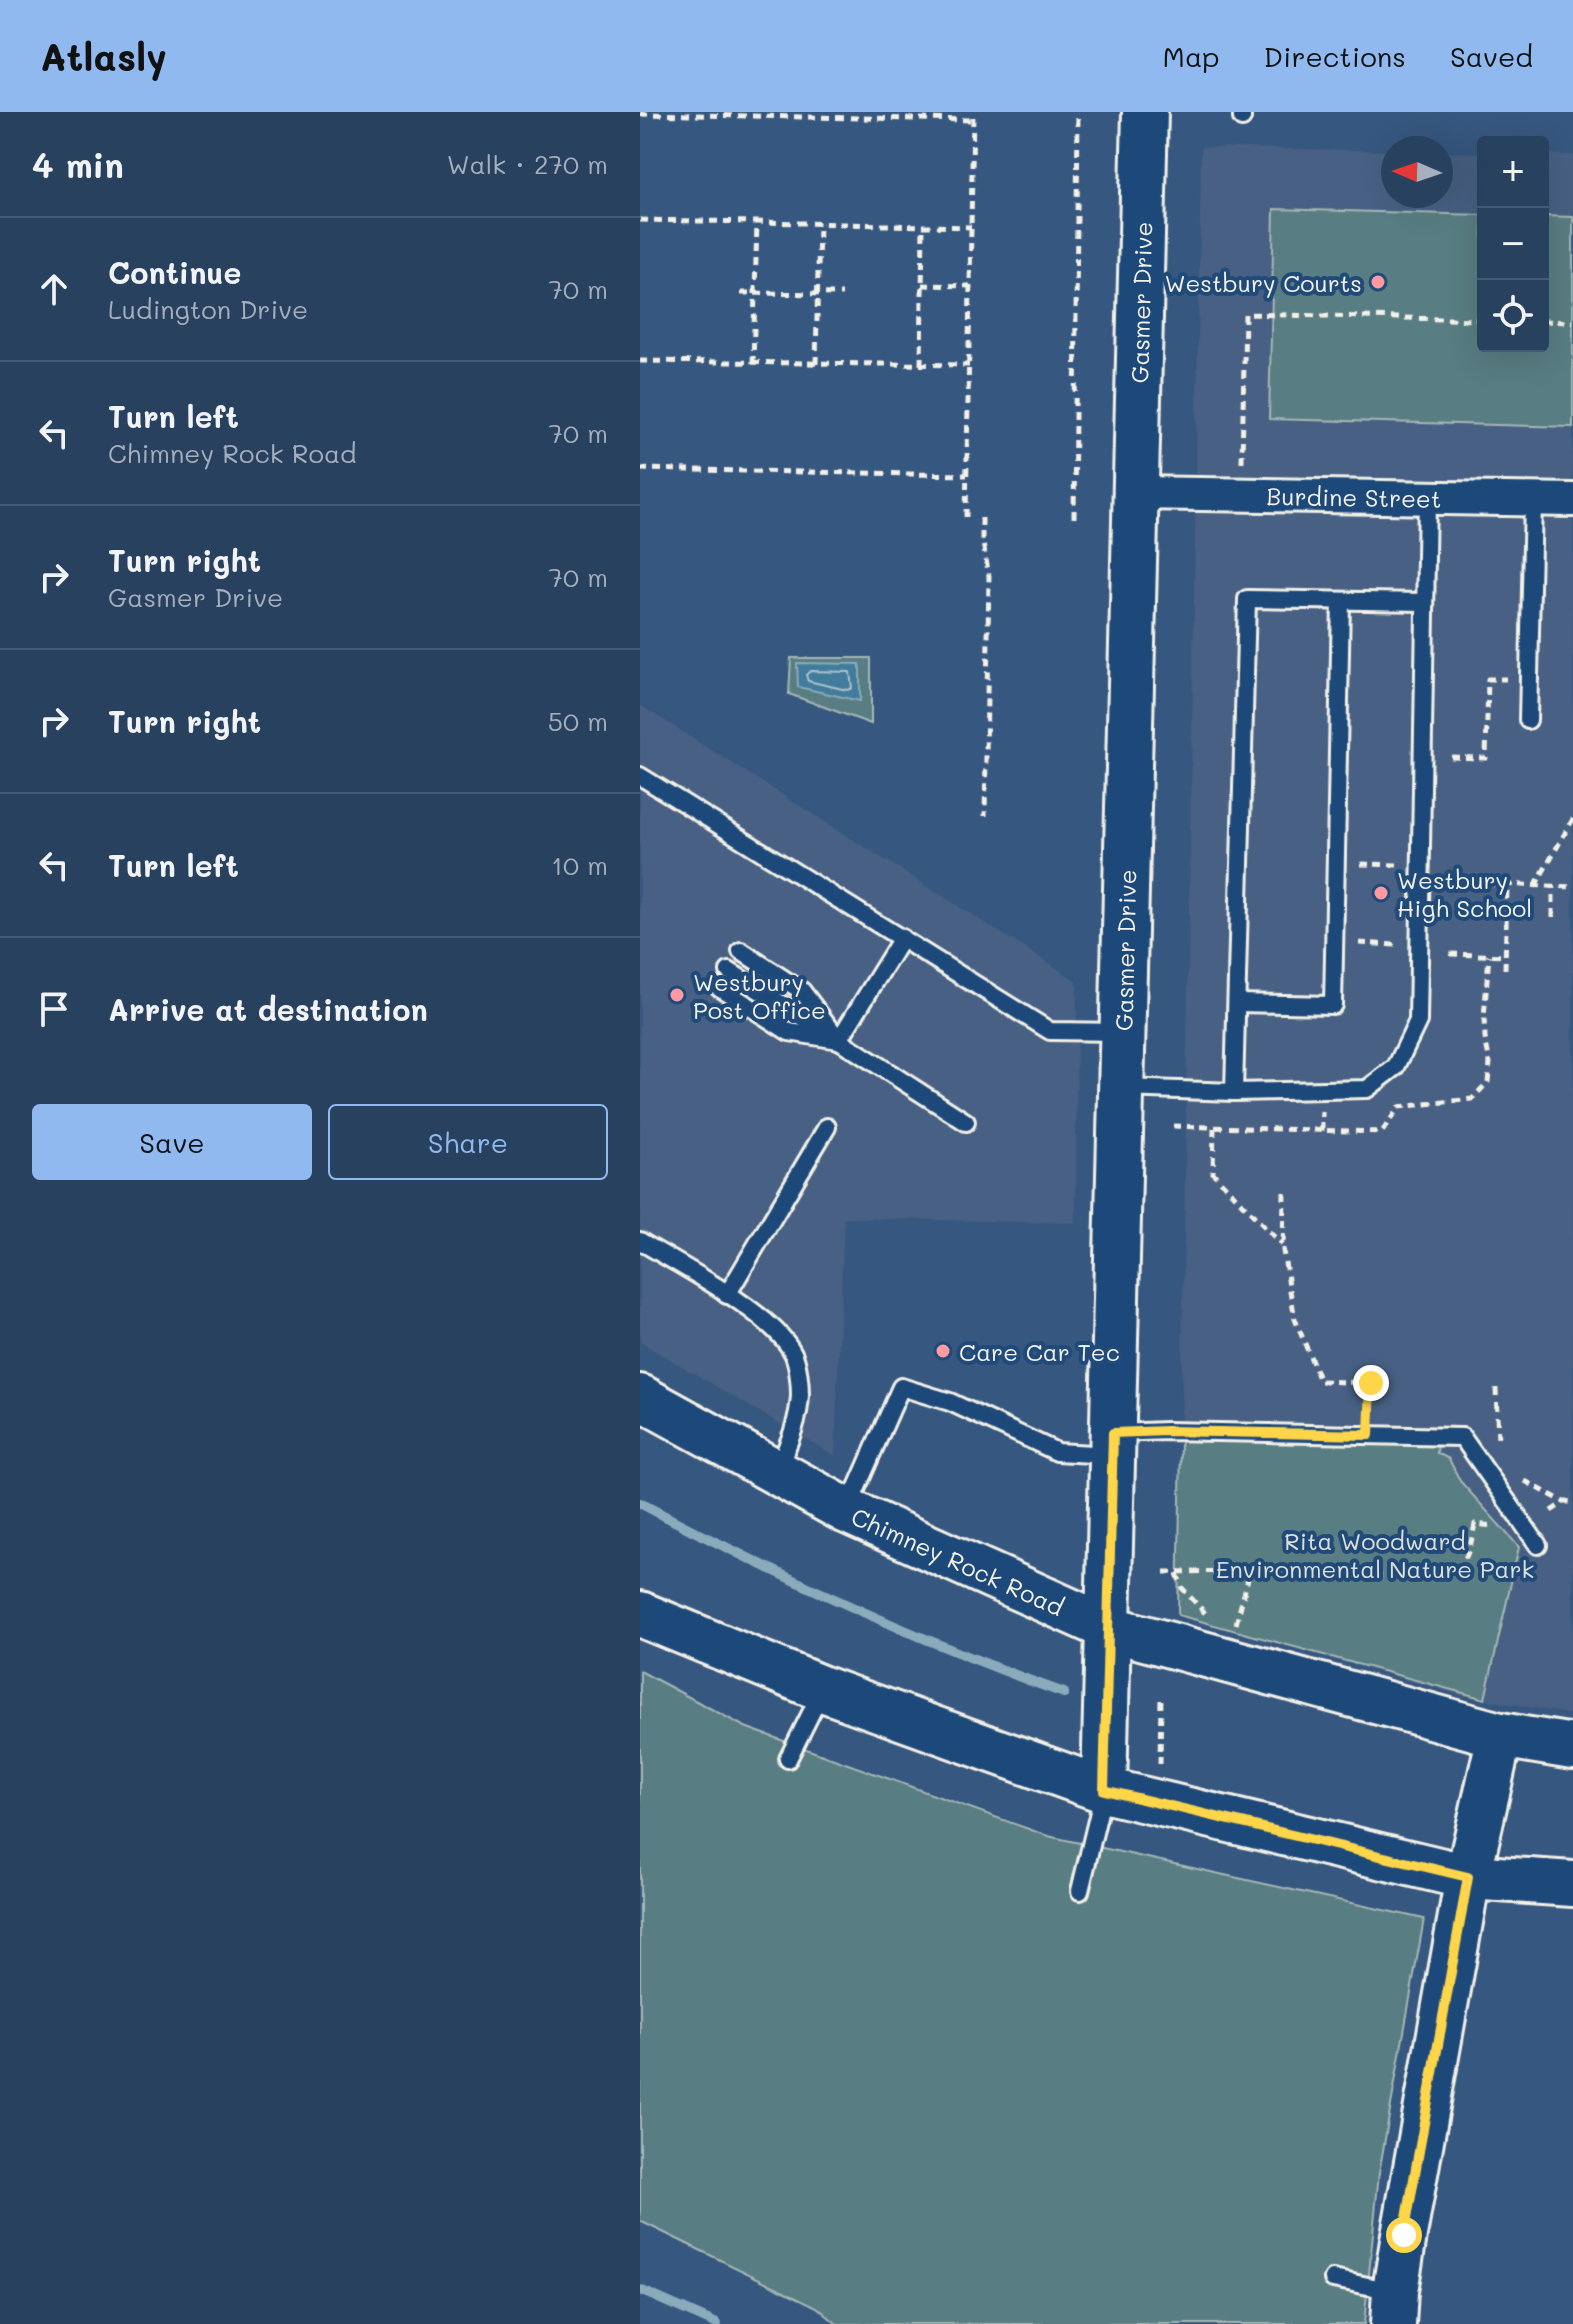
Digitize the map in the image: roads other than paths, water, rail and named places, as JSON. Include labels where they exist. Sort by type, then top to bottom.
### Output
[{"type":"street","name":"Gasmer Drive","points":[[1104,1790],[1145,112]]},
{"type":"street","name":"Burdine Street","points":[[1136,493],[1573,500]]},
{"type":"street","name":"Chimney Rock Road","points":[[640,1397],[847,1511],[1108,1628],[1500,1735],[1573,1747]]},
{"type":"street","points":[[640,1614],[823,1689],[1104,1790],[1468,1877],[1573,1884]]},
{"type":"street","points":[[1394,2308],[1468,1877],[1500,1735]]},
{"type":"lane","points":[[1121,1088],[1234,1092],[1367,1089],[1396,1067],[1418,1021],[1427,498]]},
{"type":"lane","points":[[1528,720],[1533,500]]},
{"type":"lane","points":[[1234,1092],[1247,599],[1424,602]]},
{"type":"lane","points":[[1237,1003],[1333,1005],[1341,601]]},
{"type":"lane","points":[[640,776],[1050,1031],[1123,1032]]},
{"type":"lane","points":[[839,1040],[902,938]]},
{"type":"lane","points":[[741,951],[802,991],[839,1040]]},
{"type":"lane","points":[[729,971],[966,1122]]},
{"type":"lane","points":[[719,987],[789,1032],[839,1040]]},
{"type":"lane","points":[[727,1295],[827,1127]]},
{"type":"lane","points":[[640,1241],[774,1328],[793,1354],[800,1394],[796,1424],[776,1472]]},
{"type":"lane","points":[[847,1511],[901,1387],[950,1402],[1057,1452],[1112,1444],[1167,1431],[1462,1437],[1538,1545]]},
{"type":"lane","points":[[788,1759],[823,1689]]},
{"type":"lane","points":[[1080,1891],[1104,1790]]},
{"type":"lane","points":[[1333,2279],[1394,2308]]},
{"type":"water","points":[[797,663],[860,664],[860,701],[798,687]]},
{"type":"waterway","points":[[640,1503],[849,1606],[956,1652],[1064,1693]]},
{"type":"waterway","points":[[640,2290],[717,2324]]},
{"type":"place","name":"Westbury Courts","points":[[1378,282]]},
{"type":"place","name":"Westbury High School","points":[[1381,893]]},
{"type":"place","name":"Westbury Post Office","points":[[677,995]]},
{"type":"place","name":"Care Car Tec","points":[[943,1351]]},
{"type":"park label","name":"Rita Woodward Environmental Nature Park","points":[[1375,1554]]}]
